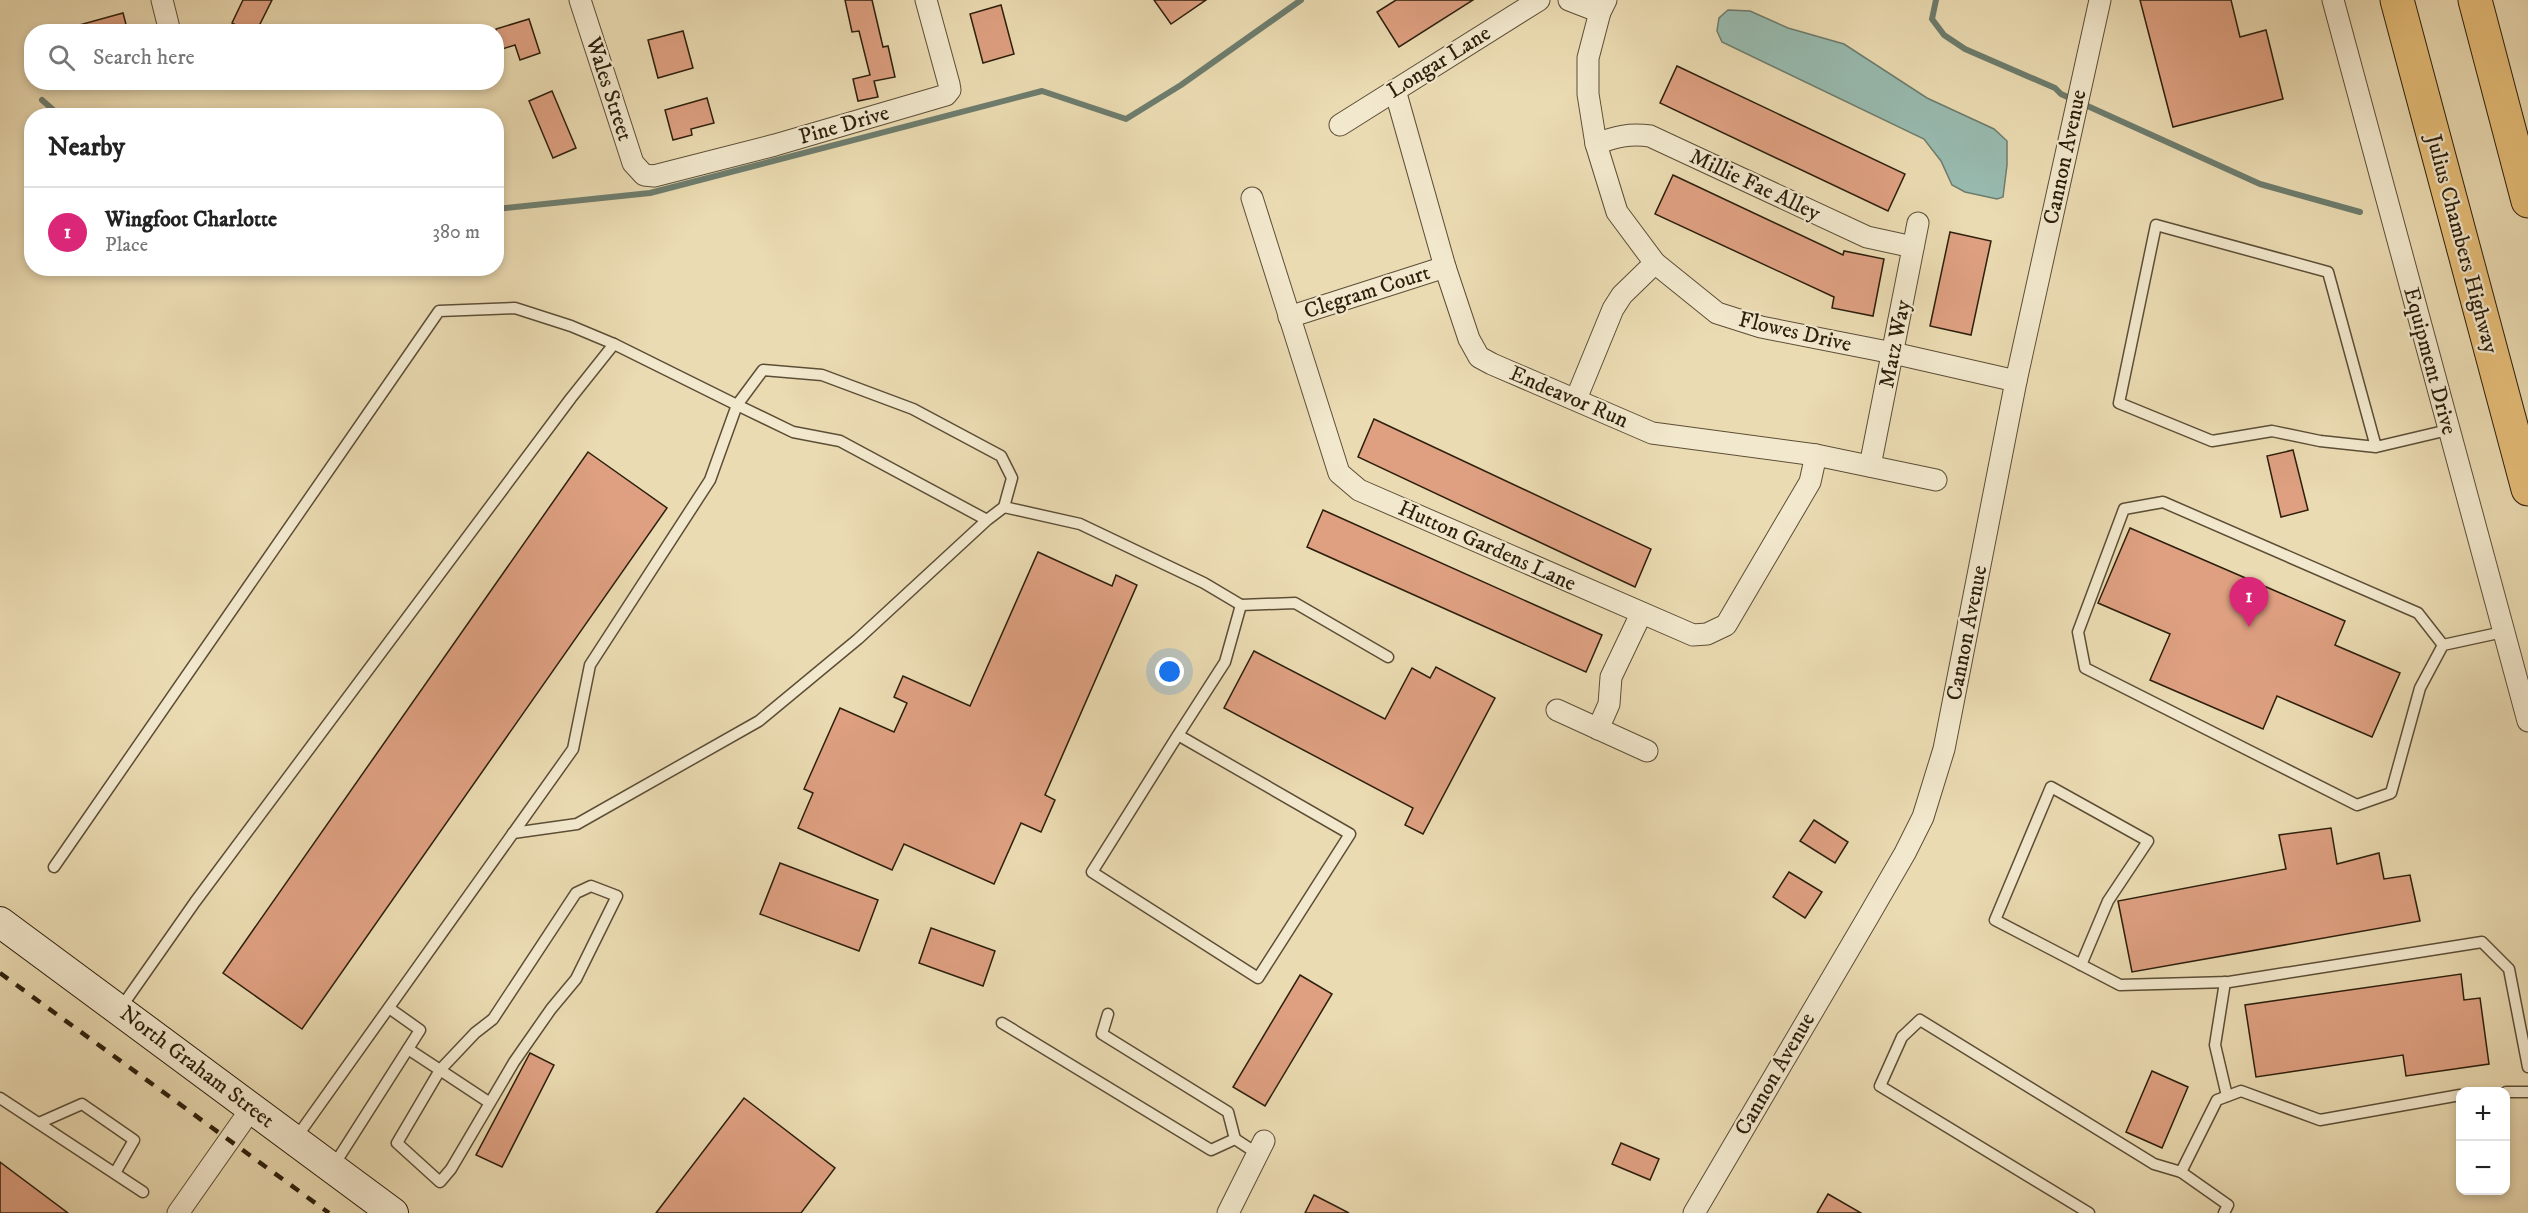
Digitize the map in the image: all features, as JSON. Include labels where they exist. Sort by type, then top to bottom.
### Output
[{"type":"highway","name":"Julius Chambers Highway","points":[[2397,0],[2528,489]]},
{"type":"highway","points":[[2475,0],[2528,201]]},
{"type":"main road","name":"North Graham Street","points":[[0,922],[393,1213]]},
{"type":"street","points":[[162,0],[169,24]]},
{"type":"street","name":"Wales Street","points":[[580,0],[633,163],[644,175]]},
{"type":"street","name":"Pine Drive","points":[[644,175],[654,176],[775,145],[946,95],[950,90],[950,84],[926,0]]},
{"type":"street","name":"Longar Lane","points":[[1340,125],[1539,0]]},
{"type":"street","points":[[1569,0],[1603,6]]},
{"type":"street","name":"Cannon Avenue","points":[[1694,1213],[1884,890],[1923,818],[1944,749],[2016,381],[2100,0]]},
{"type":"street","name":"Equipment Drive","points":[[2333,0],[2528,721]]},
{"type":"street","name":"Flowes Drive","points":[[1603,6],[1588,58],[1588,94],[1596,144],[1617,212],[1655,263],[1717,313],[1761,327],[1893,353],[2016,381]]},
{"type":"street","name":"Endeavor Run","points":[[1395,90],[1445,267],[1468,339],[1479,357],[1652,433],[1816,455],[1936,480]]},
{"type":"street","name":"Millie Fae Alley","points":[[1596,144],[1615,136],[1632,134],[1650,136],[1867,237],[1913,247]]},
{"type":"street","name":"Hutton Gardens Lane","points":[[1252,198],[1339,472],[1359,490],[1641,614],[1693,635],[1707,634],[1726,625],[1810,482],[1816,455]]},
{"type":"street","name":"Matz Way","points":[[1870,466],[1918,223]]},
{"type":"street","points":[[1576,399],[1613,309],[1622,295],[1655,263]]},
{"type":"street","name":"Clegram Court","points":[[1289,317],[1445,267]]},
{"type":"street","points":[[1599,729],[1609,704],[1611,677],[1641,614]]},
{"type":"street","points":[[1557,710],[1647,751]]},
{"type":"street","points":[[178,1213],[251,1109]]},
{"type":"street","points":[[1228,1213],[1261,1148]]},
{"type":"lane","points":[[2376,447],[2328,272],[2156,225],[2119,403],[2212,441],[2272,431],[2320,441],[2376,447],[2448,430]]},
{"type":"lane","points":[[54,867],[440,311],[515,308],[571,326],[615,344],[793,432],[840,441],[987,520]]},
{"type":"lane","points":[[120,1010],[202,893],[571,398],[615,344]]},
{"type":"lane","points":[[295,1141],[513,833],[573,749],[590,665],[710,480],[737,405],[763,370],[822,375],[913,409],[1001,456],[1012,478],[1004,507],[858,639],[759,721],[577,824],[513,833]]},
{"type":"lane","points":[[2443,645],[2418,613],[2163,502],[2124,509],[2078,632],[2085,668],[2357,805],[2391,793],[2420,688],[2443,645],[2503,632]]},
{"type":"lane","points":[[1004,507],[1080,524],[1204,583],[1241,605],[1295,603],[1388,657]]},
{"type":"lane","points":[[1178,735],[1350,834],[1258,978],[1092,873],[1178,735],[1225,662],[1241,605]]},
{"type":"lane","points":[[2081,965],[2108,901],[2148,841],[2051,787],[1995,920],[2081,965],[2120,985],[2225,982],[2482,942],[2509,969],[2528,1067]]},
{"type":"lane","points":[[591,886],[617,896],[576,979],[551,1009],[490,1103],[451,1169],[440,1182],[397,1143],[440,1070],[475,1033],[493,1019],[576,893],[591,886]]},
{"type":"lane","points":[[2225,982],[2215,1045],[2227,1096]]},
{"type":"lane","points":[[332,1168],[420,1030],[389,1008]]},
{"type":"lane","points":[[1108,1014],[1102,1034],[1228,1112],[1235,1139]]},
{"type":"lane","points":[[2089,1213],[1880,1086],[1902,1037],[1920,1020],[2154,1164],[2181,1172],[2226,1209]]},
{"type":"lane","points":[[1002,1023],[1210,1150],[1235,1139],[1261,1148]]},
{"type":"lane","points":[[408,1049],[490,1103]]},
{"type":"lane","points":[[2181,1172],[2217,1100],[2241,1091],[2320,1120],[2456,1096]]},
{"type":"lane","points":[[2510,1092],[2528,1092]]},
{"type":"lane","points":[[0,1098],[143,1192]]},
{"type":"lane","points":[[39,1123],[82,1104],[134,1140],[115,1173]]},
{"type":"water","points":[[1728,10],[1750,11],[1788,28],[1844,44],[1927,98],[1994,129],[2007,141],[2003,197],[1997,199],[1965,192],[1952,185],[1941,161],[1924,139],[1722,42],[1717,31],[1719,18]]},
{"type":"building","points":[[243,0],[272,0],[260,24],[232,23]]},
{"type":"building","points":[[845,0],[872,0],[883,47],[888,46],[895,77],[874,81],[878,97],[858,101],[853,79],[870,75],[859,31],[852,32]]},
{"type":"building","points":[[1154,0],[1206,0],[1171,24]]},
{"type":"building","points":[[1396,0],[1473,0],[1399,47],[1377,12]]},
{"type":"building","points":[[2140,0],[2231,0],[2240,37],[2266,30],[2283,99],[2173,127]]},
{"type":"building","points":[[1001,5],[1014,54],[983,63],[970,14]]},
{"type":"building","points":[[123,13],[126,24],[83,24]]},
{"type":"building","points":[[529,19],[540,53],[520,60],[515,45],[504,48],[504,27]]},
{"type":"building","points":[[683,31],[693,68],[658,78],[648,40]]},
{"type":"building","points":[[1677,66],[1905,174],[1888,211],[1660,103]]},
{"type":"building","points":[[552,91],[576,148],[553,158],[529,101]]},
{"type":"building","points":[[707,98],[714,123],[691,129],[692,135],[673,140],[665,110]]},
{"type":"building","points":[[1673,175],[1843,255],[1844,251],[1884,259],[1873,316],[1832,308],[1834,297],[1655,214]]},
{"type":"building","points":[[1950,232],[1991,241],[1971,335],[1930,326]]},
{"type":"building","points":[[1374,419],[1651,549],[1635,587],[1358,457]]},
{"type":"building","points":[[2293,450],[2308,510],[2281,517],[2267,456]]},
{"type":"building","points":[[588,452],[667,508],[302,1029],[223,973]]},
{"type":"building","points":[[1323,510],[1602,635],[1586,672],[1307,547]]},
{"type":"building","points":[[2130,528],[2345,621],[2335,645],[2400,673],[2372,737],[2277,696],[2263,729],[2150,680],[2170,634],[2098,603]]},
{"type":"building","points":[[1038,552],[1112,586],[1116,575],[1137,585],[1045,795],[1055,800],[1041,832],[1021,823],[994,884],[904,844],[892,870],[798,828],[813,793],[804,789],[840,708],[894,732],[907,703],[894,697],[903,676],[970,706]]},
{"type":"building","points":[[1254,651],[1385,719],[1412,668],[1430,678],[1436,667],[1495,698],[1423,834],[1405,825],[1413,808],[1224,708]]},
{"type":"building","points":[[1814,820],[1848,842],[1835,863],[1800,841]]},
{"type":"building","points":[[2331,828],[2337,864],[2379,853],[2384,879],[2410,875],[2420,921],[2132,972],[2118,901],[2286,869],[2279,835]]},
{"type":"building","points":[[780,863],[878,900],[859,951],[760,914]]},
{"type":"building","points":[[1789,872],[1822,892],[1805,918],[1773,897]]},
{"type":"building","points":[[931,928],[995,951],[983,986],[919,963]]},
{"type":"building","points":[[2461,974],[2464,1000],[2480,998],[2489,1064],[2406,1076],[2403,1055],[2256,1077],[2245,1005]]},
{"type":"building","points":[[1300,975],[1332,994],[1265,1106],[1233,1087]]},
{"type":"building","points":[[530,1053],[554,1065],[502,1167],[476,1155]]},
{"type":"building","points":[[2152,1071],[2188,1087],[2162,1148],[2126,1132]]},
{"type":"building","points":[[744,1098],[835,1168],[801,1213],[656,1213]]},
{"type":"building","points":[[1621,1143],[1659,1159],[1650,1180],[1612,1164]]},
{"type":"building","points":[[0,1162],[68,1213],[0,1213]]},
{"type":"building","points":[[1828,1194],[1861,1213],[1817,1213]]},
{"type":"building","points":[[1314,1195],[1349,1213],[1305,1213]]},
{"type":"waterway","points":[[504,208],[650,193],[1042,91],[1126,119],[1181,85],[1301,0]]},
{"type":"waterway","points":[[1936,0],[1932,19],[1944,35],[1965,49],[2055,88],[2061,94],[2260,184],[2360,212]]},
{"type":"waterway","points":[[42,100],[51,108]]},
{"type":"railway","points":[[0,973],[329,1213]]},
{"type":"place","name":"Wingfoot Charlotte","points":[[2249,627]]}]
